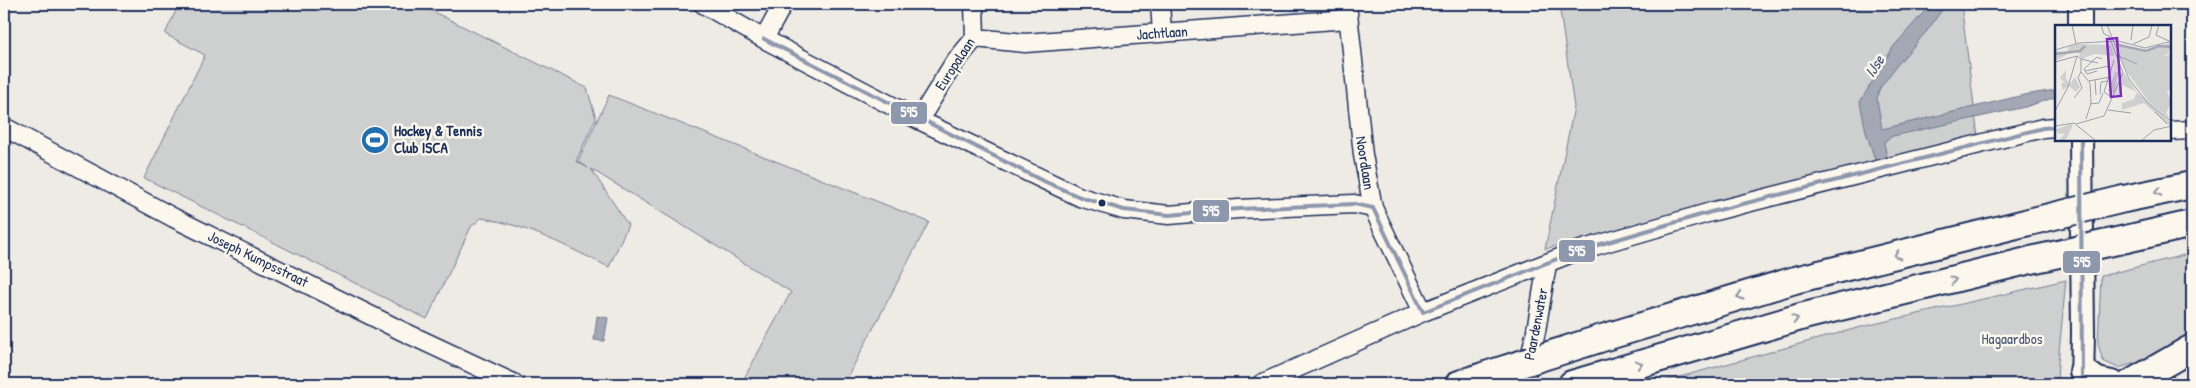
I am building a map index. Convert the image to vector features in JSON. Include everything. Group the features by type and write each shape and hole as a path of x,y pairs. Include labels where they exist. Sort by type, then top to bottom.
{"highway":[{"path":"1459,384 1599,339 1795,280 2029,222 2192,185"},
{"path":"1582,381 1804,316 2031,260 2192,224"},
{"path":"2129,384 2192,348"},
{"path":"2082,378 2111,384"}],"main road":[{"path":"2080,4 2080,25"},
{"path":"2081,141 2082,378"}],"street":[{"path":"703,4 764,39 919,120 1080,197 1124,210 1168,215 1238,209 1354,204 1372,208"},
{"path":"764,39 783,4"},
{"name":"Europalaan","path":"919,120 954,63 975,38 974,4"},
{"path":"1160,4 1162,32"},
{"name":"Jachtlaan","path":"975,38 1025,43 1162,32 1348,12"},
{"name":"Noordlaan","path":"1348,12 1363,155 1372,208 1423,312"},
{"name":"Joseph Kumpsstraat","path":"4,127 174,218 393,327 515,384"},
{"path":"1260,384 1423,312 1577,251 1711,212 2043,128 2055,127"},
{"path":"2171,130 2192,130"},
{"name":"Paardenwater","path":"1524,384 1536,331 1547,264"}],"green space":[{"name":"Hockey & Tennis Club ISCA","path":"179,4 406,4 414,8 430,10 587,88 596,118 576,161 588,168 578,161 609,95 929,222 844,384 741,384 791,292 591,169 628,225 609,267 531,231 481,218 471,227 427,319 144,178 205,55 165,34"},
{"path":"1559,4 1961,4 1978,137 1545,249 1574,107"},
{"path":"2192,253 2192,333 2143,361 2118,368 2103,361 2098,344 2101,276"},
{"name":"Hagaardbos","path":"2066,280 2057,384 1654,384 1861,327"}],"shaded area":[{"path":"1931,4 1946,4 1927,31 1897,65 1880,88 1877,99 1882,129 2024,95 2055,90 2055,97 2025,107 1893,136 1884,143 1887,157 1875,160 1866,132 1860,102 1894,46"},
{"path":"597,316 608,318 604,341 594,340"}],"transit line":[{"name":"595","path":"764,39 1039,179 1080,197 1124,210 1169,215 1238,209 1354,204 1373,208"},
{"name":"595","path":"1423,312 1577,251 1711,212 2043,128 2055,127"},
{"name":"595","path":"2081,141 2082,384"},
{"name":"595","path":"1373,208 1423,312"}],"place":[{"name":"Hockey & Tennis Club ISCA","path":"375,140"}],"water label":[{"name":"IJse","path":"1874,66"}]}
